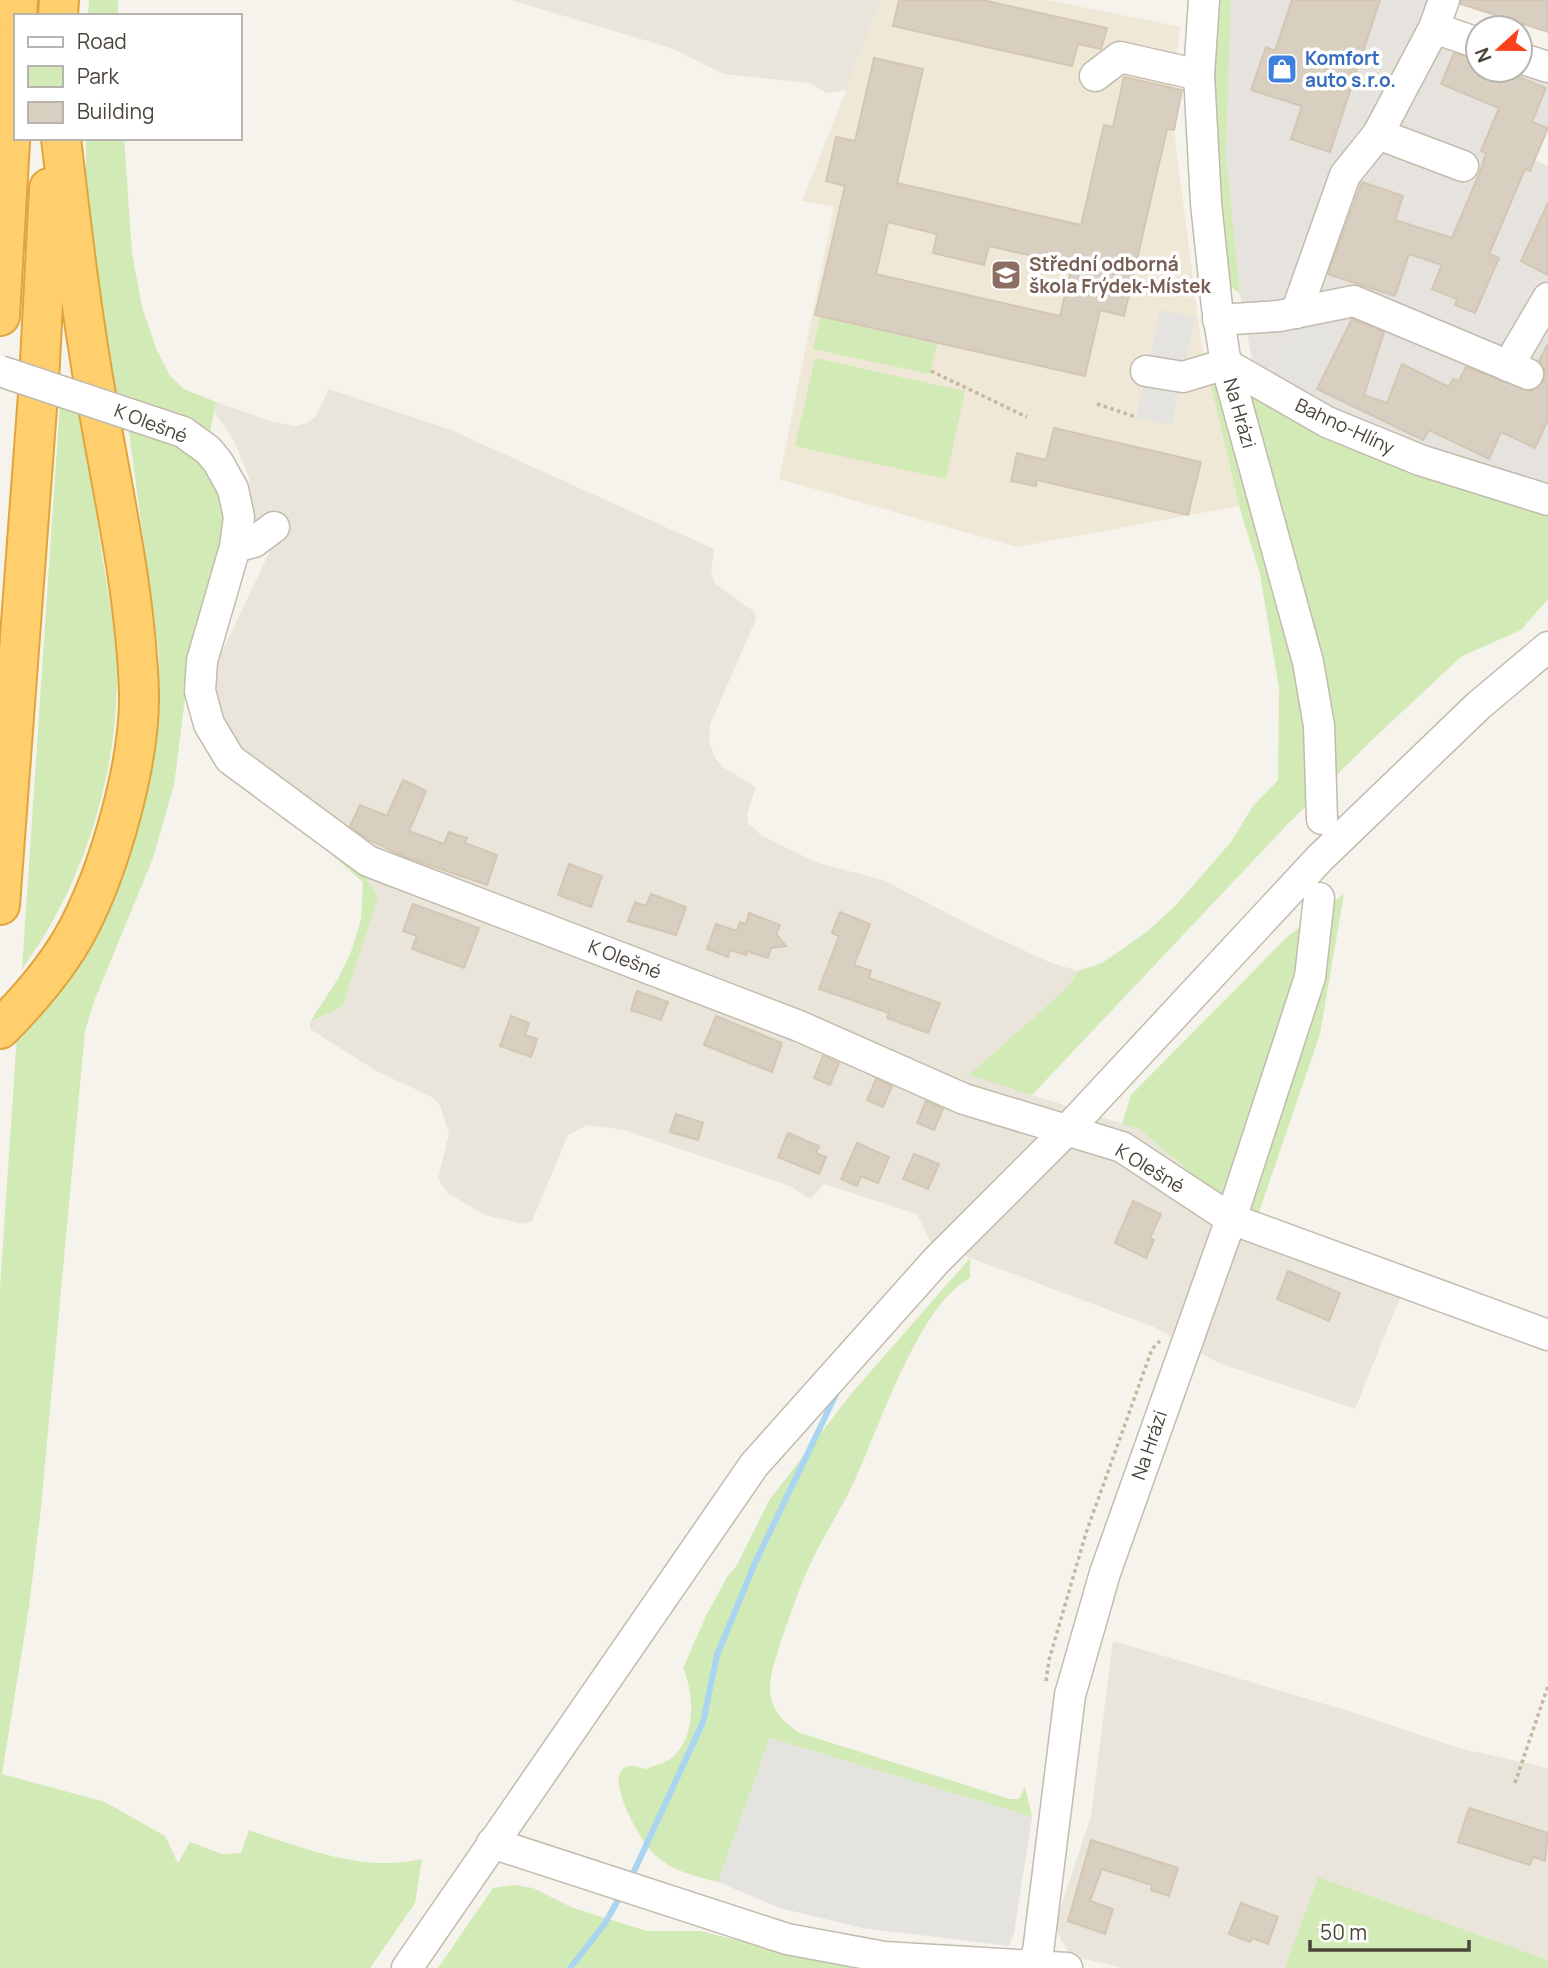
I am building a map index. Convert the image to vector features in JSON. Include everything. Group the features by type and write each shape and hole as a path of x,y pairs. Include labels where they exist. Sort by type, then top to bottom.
{"highway":[{"path":"0,316 14,72"},
{"path":"0,905 38,381 52,140"},
{"path":"0,1029 32,994 78,929 109,856 125,790 139,698 126,570 87,343 61,140"}],"street":[{"name":"Na Hrázi","path":"1204,0 1199,75 1206,203 1219,320 1226,364 1308,662 1319,726 1322,819"},
{"path":"1296,313 1345,174 1378,134 1434,29 1444,0"},
{"path":"1434,29 1464,39"},
{"path":"1095,76 1120,57 1199,75"},
{"path":"1378,134 1463,166"},
{"path":"1219,320 1296,313 1354,301 1518,370 1548,298"},
{"path":"1146,371 1183,377 1226,364"},
{"name":"Bahno-Hlíny","path":"1226,364 1327,422 1420,460 1548,500"},
{"name":"K Olešné","path":"0,370 183,432 208,450 233,489 239,517 235,547 202,660 200,691 209,724 230,759 368,861 799,1026 964,1099 1122,1147 1231,1219 1548,1335"},
{"path":"235,547 254,542 274,527"},
{"path":"407,1968 754,1465 936,1261 1067,1130 1320,858 1478,706 1548,648"},
{"name":"Na Hrázi","path":"1030,1966 1038,1952 1070,1695 1105,1573 1231,1219 1310,977 1319,898"},
{"path":"492,1843 787,1939 884,1957 1067,1968"}],"path":[{"path":"931,371 1027,417"},
{"path":"1097,404 1136,417"},
{"path":"1515,1783 1548,1686"}],"shaded area":[{"path":"511,0 882,0 846,90 827,93 809,83 723,74 671,48"},
{"name":"Střední odborná škola Frýdek-Místek","path":"882,0 1047,0 1181,27 1170,87 1183,90 1174,130 1201,342 1239,506 1017,547 779,479 834,207 802,201"},
{"path":"1231,0 1430,0 1426,15 1415,28 1464,46 1464,84 1534,84 1534,73 1548,76 1548,128 1535,160 1548,166 1548,488 1394,441 1253,366 1240,294 1226,155"},
{"path":"1160,310 1195,318 1172,425 1136,417"},
{"path":"1328,320 1341,327 1312,387 1274,369 1292,325"},
{"path":"329,389 451,430 714,549 711,572 715,584 755,612 756,619 710,725 709,742 715,758 723,767 756,787 747,814 748,823 762,836 818,863 883,880 980,930 1049,962 1078,971 1067,988 970,1075 1139,1129 1222,1199 1411,1277 1355,1409 1219,1363 1154,1327 931,1243 917,1214 824,1184 810,1199 790,1186 624,1130 588,1125 568,1135 532,1221 525,1224 485,1215 448,1193 438,1179 449,1133 440,1105 432,1097 378,1072 310,1029 310,1022 343,1006 378,897 365,876 281,818 283,789 243,757 223,728 214,697 213,671 280,530 252,517 249,477 233,439 215,413 216,402 270,421 295,426 307,423 316,416"},
{"path":"1113,1641 1352,1712 1459,1748 1548,1768 1548,1960 1318,1877 1285,1968 1125,1968 1071,1956 1054,1927 1091,1816"},
{"path":"770,1738 1032,1817 1014,1933 1009,1946 862,1928 780,1908 718,1882"}],"green space":[{"path":"89,0 118,0 118,14 88,14"},
{"path":"1216,0 1231,0 1226,155 1240,294 1226,282 1211,79"},
{"path":"86,140 124,140 132,253 142,307 156,348 170,376 184,389 216,402 210,433 186,420 115,397 86,187"},
{"path":"820,317 937,344 930,374 813,349"},
{"path":"815,358 965,391 946,479 795,446"},
{"path":"1210,381 1548,512 1548,599 1521,630 1462,656 1374,738 1284,828 1032,1095 969,1075 1067,988 1078,971 1102,963 1148,931 1177,904 1231,842 1253,806 1278,780 1279,688 1260,574 1239,506"},
{"path":"60,402 80,409 111,608 117,669 115,722 102,797 91,834 61,904 22,969"},
{"path":"128,425 180,446 216,477 229,509 186,691 174,785 153,858 95,999 85,1031 41,1507 29,1607 2,1774 105,1802 165,1836 178,1863 190,1842 222,1854 241,1853 249,1830 312,1851 356,1861 400,1863 422,1859 415,1903 370,1968 0,1968 0,1288 17,1035 153,741 159,655"},
{"path":"324,848 365,876 378,897 343,1006 310,1022 339,977 351,952 361,919 363,882"},
{"path":"1344,894 1320,1034 1258,1215 1222,1199 1139,1129 1122,1124 1131,1095 1288,936"},
{"path":"970,1258 970,1278 951,1292 917,1340 854,1482 809,1567 774,1664 770,1681 771,1695 779,1714 800,1733 1010,1799 1019,1799 1025,1787 1032,1817 770,1738 718,1882 676,1869 654,1854 638,1832 622,1798 619,1783 621,1771 629,1766 646,1769 676,1754 687,1735 691,1712 687,1678 683,1668 706,1616 727,1577 736,1567 770,1499 851,1394"},
{"path":"1318,1877 1548,1960 1548,1968 1285,1968"},
{"path":"514,1885 533,1888 573,1908 647,1931 700,1931 853,1968 438,1968 493,1888"}],"building":[{"path":"899,0 983,0 1107,28 1101,49 1078,44 1072,66 893,26"},
{"path":"1292,0 1380,0 1330,152 1291,139 1302,106 1251,90 1266,47 1275,51"},
{"path":"1461,0 1548,0 1548,32 1534,27 1534,14 1492,14 1461,4"},
{"path":"1454,53 1464,56 1464,84 1534,83 1546,88 1532,122 1548,128 1530,171 1525,169 1489,254 1499,258 1475,313 1455,305 1457,299 1432,289 1442,265 1409,254 1395,296 1328,274 1362,182 1403,196 1395,220 1452,238 1480,172 1486,153 1481,151 1499,108 1441,84"},
{"path":"874,58 923,69 897,183 1081,225 1104,125 1113,127 1124,77 1182,90 1174,130 1167,129 1124,316 1100,310 1085,376 815,315 845,186 826,181 836,137 855,141","holes":["888,222 937,234 933,253 984,265 989,246 1072,265 1060,316 876,274"]},
{"path":"1548,203 1548,275 1521,261"},
{"path":"1352,319 1384,332 1364,395 1387,403 1402,364 1449,387 1453,379 1459,381 1466,367 1531,391 1544,380 1545,371 1539,361 1548,344 1548,420 1535,448 1501,432 1489,459 1429,430 1423,440 1317,389"},
{"path":"1054,428 1201,462 1188,515 1037,480 1036,486 1011,481 1017,453 1046,460"},
{"path":"403,780 426,791 409,831 444,844 449,832 467,838 465,843 497,855 487,885 403,856 369,840 350,826 360,805 387,816"},
{"path":"569,864 602,876 591,907 558,895"},
{"path":"651,894 686,907 676,935 628,921 635,902 646,906"},
{"path":"413,904 479,928 464,968 412,949 417,936 403,931"},
{"path":"840,912 870,924 854,965 871,971 869,978 940,1003 928,1033 887,1018 889,1013 819,989 839,936 832,933"},
{"path":"749,913 780,925 776,934 786,946 771,948 768,958 747,951 746,955 730,950 728,957 707,949 716,924 737,931 740,922 746,924"},
{"path":"637,991 668,1002 661,1020 631,1010"},
{"path":"511,1016 529,1023 525,1035 537,1039 531,1057 500,1046"},
{"path":"716,1016 782,1043 772,1072 704,1045"},
{"path":"823,1056 839,1063 830,1085 814,1078"},
{"path":"876,1079 892,1086 883,1107 867,1100"},
{"path":"926,1101 943,1109 934,1130 917,1123"},
{"path":"676,1114 703,1123 698,1140 670,1132"},
{"path":"788,1133 819,1146 816,1153 826,1157 819,1174 778,1157"},
{"path":"857,1143 889,1157 878,1183 861,1176 857,1186 841,1179"},
{"path":"914,1154 939,1164 928,1189 903,1179"},
{"path":"1133,1201 1161,1214 1150,1238 1154,1240 1146,1258 1115,1243"},
{"path":"1288,1271 1340,1293 1329,1321 1277,1299"},
{"path":"1469,1808 1548,1833 1545,1861 1533,1857 1530,1865 1458,1842"},
{"path":"1091,1840 1178,1868 1169,1896 1151,1890 1152,1885 1102,1869 1090,1901 1113,1909 1105,1934 1068,1921"},
{"path":"1241,1903 1278,1917 1268,1944 1252,1938 1250,1942 1229,1934"}],"waterway":[{"path":"631,1878 703,1722 717,1655 755,1563 841,1384"},
{"path":"570,1968 604,1925 622,1893"}],"place":[{"name":"Komfort auto s.r.o.","path":"1282,69"},
{"name":"Střední odborná škola Frýdek-Místek","path":"1006,275"}]}
